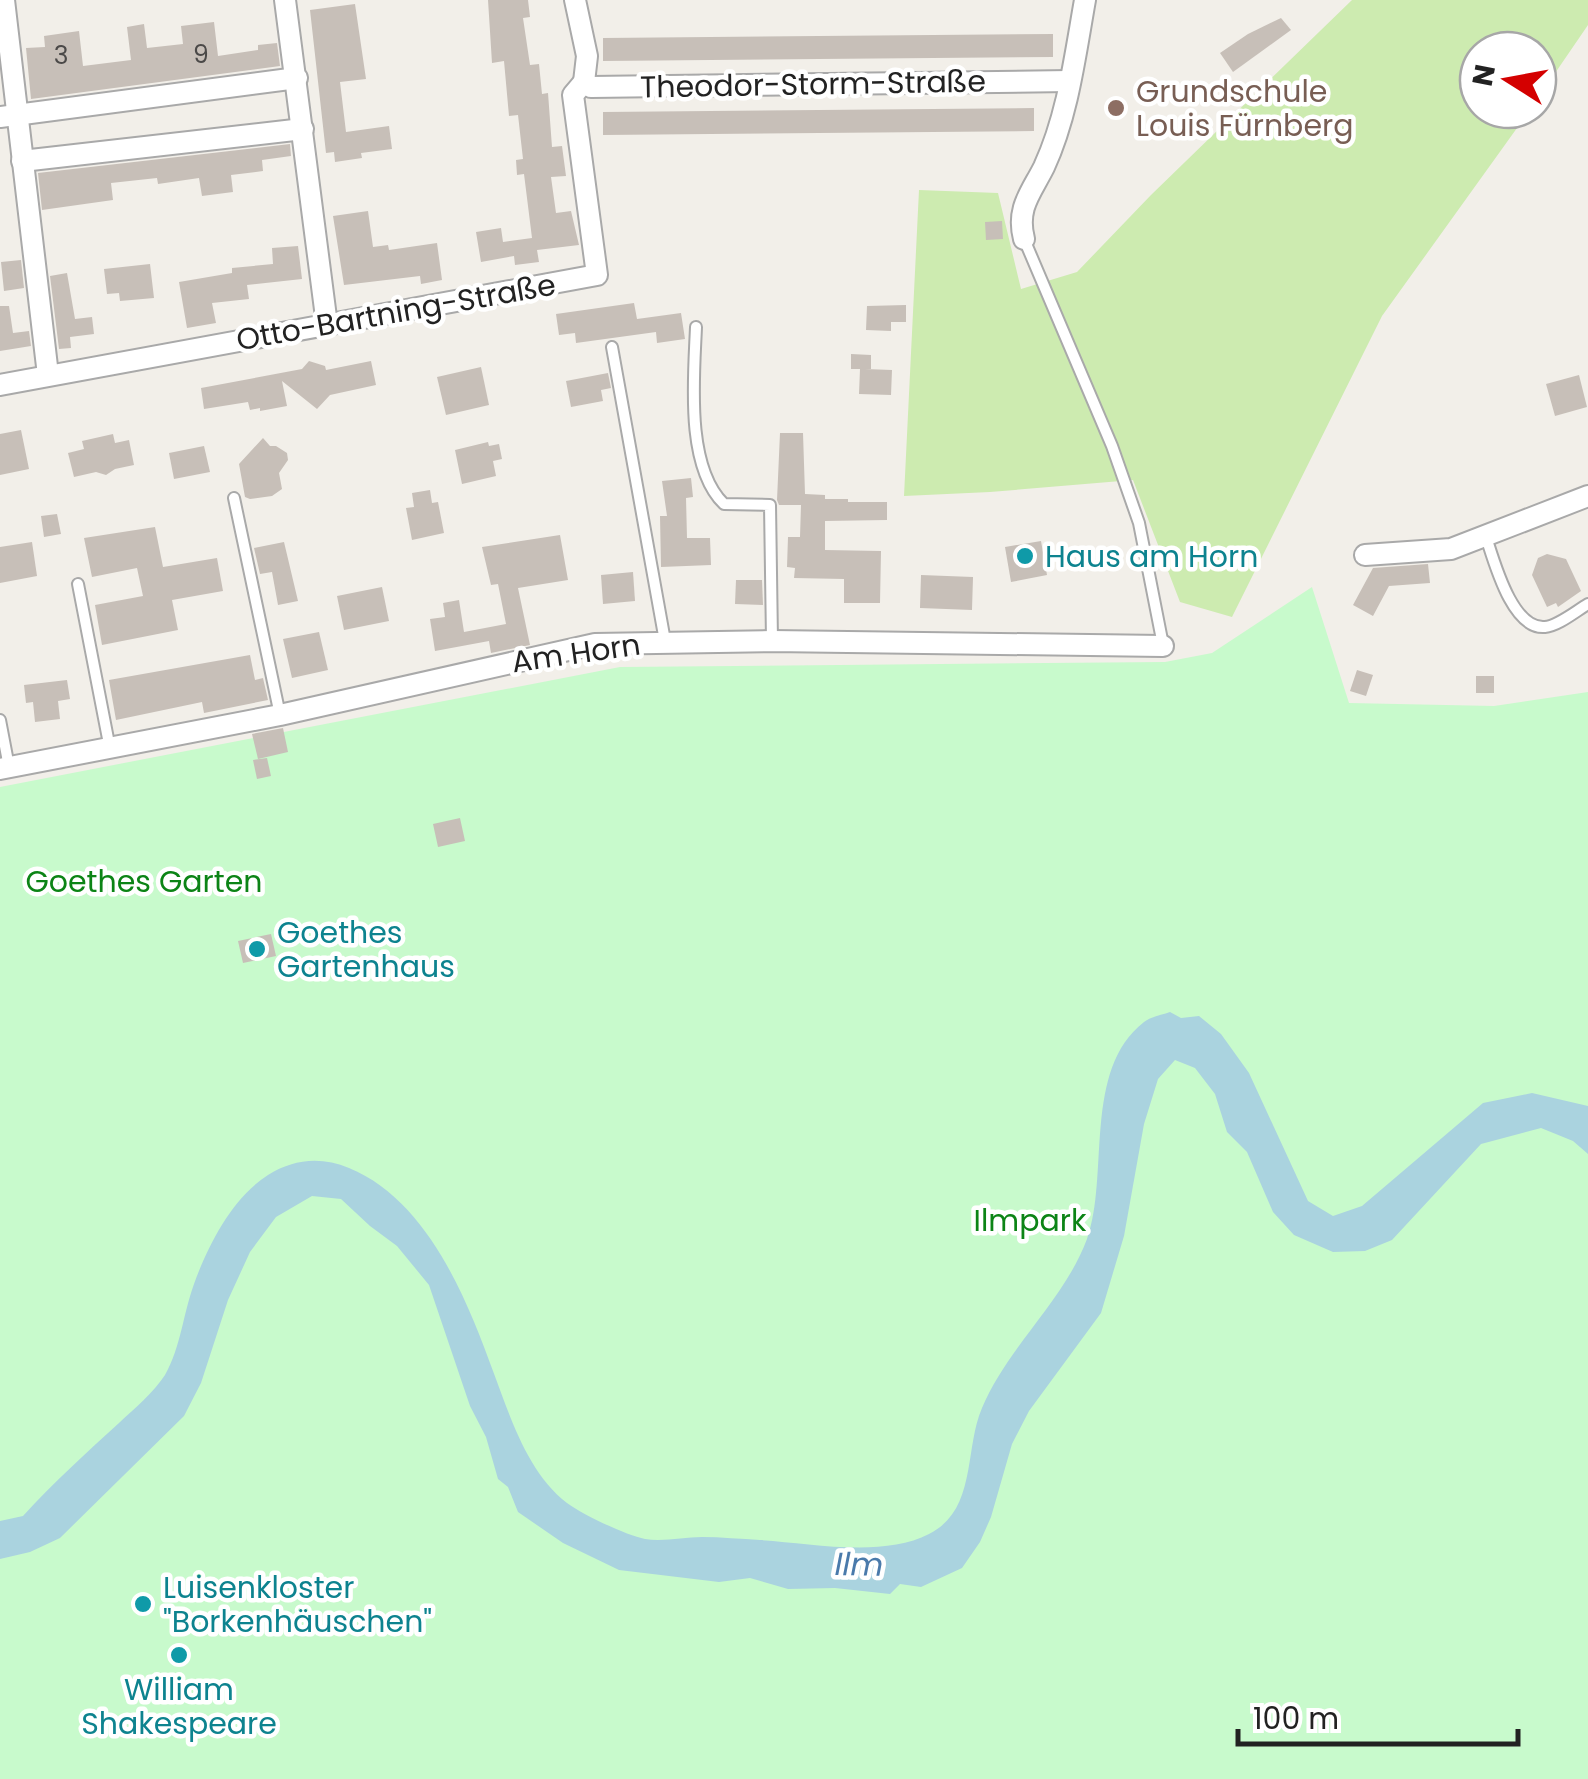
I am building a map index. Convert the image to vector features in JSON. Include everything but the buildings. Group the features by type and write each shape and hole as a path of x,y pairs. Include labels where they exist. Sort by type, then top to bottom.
{"street":[{"path":"4,0 9,116 22,161 48,374"},
{"path":"285,0 327,325"},
{"path":"575,0 588,56 584,82"},
{"path":"1024,239 1021,212 1048,157 1070,81 1085,0"},
{"path":"9,116 296,78"},
{"name":"Theodor-Storm-Straße","path":"584,82 591,87 1070,81"},
{"name":"Otto-Bartning-Straße","path":"0,385 597,276 572,95 584,82"},
{"path":"22,161 302,129"},
{"path":"1365,555 1452,548 1586,500"},
{"name":"Am Horn","path":"5,768 280,715 596,644 772,641 1163,646"}],"lane":[{"path":"1024,239 1112,446 1138,523 1163,646"},
{"path":"696,327 692,408 712,492 724,504 770,505 772,641"},
{"path":"612,347 665,641"},
{"path":"234,498 280,715"},
{"path":"1486,537 1500,578 1522,619 1548,628 1588,604"},
{"path":"78,584 110,749"},
{"path":"0,720 5,768"}],"green space":[{"path":"1352,0 1588,0 1588,25 1558,69 1558,30 1458,30 1458,130 1516,130 1382,316 1232,617 1180,602 1133,480 904,496 919,190 998,193 1021,289 1077,272"},
{"name":"Ilmpark","path":"1312,587 1349,703 1494,706 1588,692 1588,1779 0,1779 0,787 620,667 1165,662 1212,653"}],"water":[{"name":"Ilm","path":"1170,1012 1181,1018 1199,1016 1221,1034 1249,1073 1308,1201 1333,1216 1362,1206 1483,1103 1532,1093 1588,1106 1588,1154 1573,1141 1541,1128 1481,1144 1392,1240 1365,1251 1333,1252 1294,1235 1273,1212 1247,1152 1227,1132 1215,1094 1195,1068 1175,1060 1158,1079 1144,1124 1124,1236 1101,1313 1029,1411 1012,1444 980,1542 962,1568 921,1587 900,1584 890,1594 835,1588 788,1589 750,1578 719,1582 619,1570 563,1543 518,1512 508,1487 498,1479 429,1285 397,1246 341,1199 312,1196 276,1217 250,1252 228,1300 201,1383 184,1416 60,1538 30,1552 0,1559 0,1521 23,1516 165,1375 200,1269 232,1209 268,1175 287,1165 318,1161 339,1164 376,1183 422,1227 470,1313 530,1459 553,1490 574,1508 616,1529 652,1540 716,1537 868,1547 911,1541 929,1534 955,1510 962,1495 977,1424 993,1385 1065,1283 1087,1239 1094,1214 1101,1125 1112,1067 1125,1043 1144,1022"}],"place":[{"name":"Grundschule Louis Fürnberg","path":"1116,108"},
{"name":"Haus am Horn","path":"1025,556"},
{"name":"Goethes Gartenhaus","path":"257,949"},
{"name":"Luisenkloster \"Borkenhäuschen\"","path":"143,1604"},
{"name":"William Shakespeare","path":"179,1655"}],"park label":[{"name":"Goethes Garten","path":"144,881"}]}
